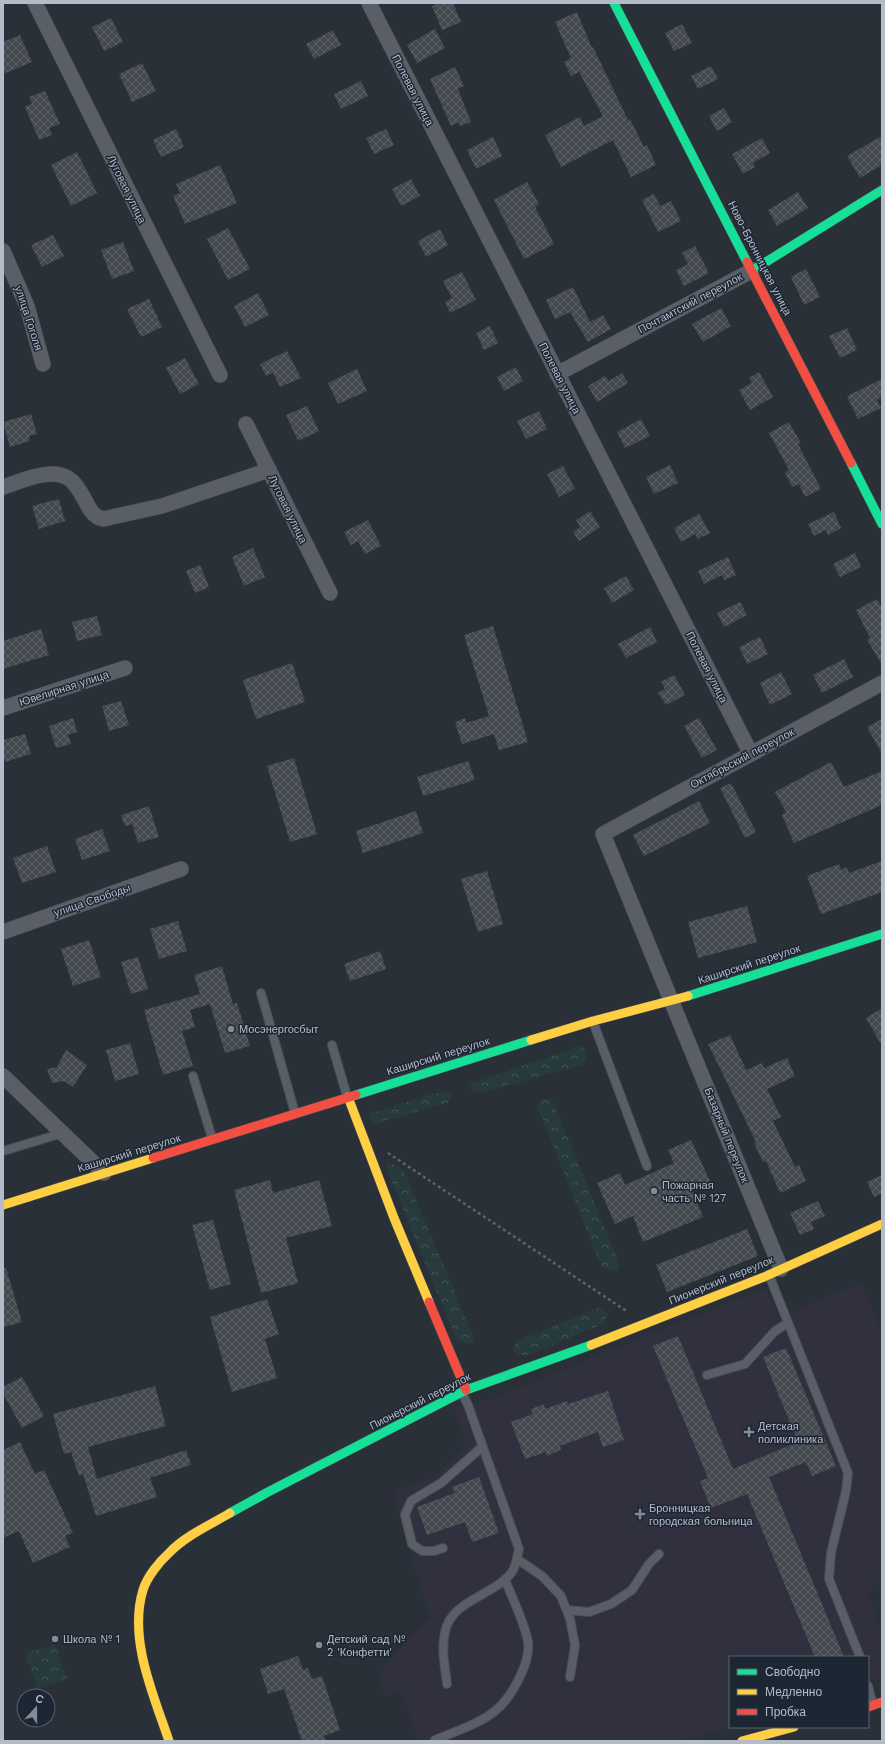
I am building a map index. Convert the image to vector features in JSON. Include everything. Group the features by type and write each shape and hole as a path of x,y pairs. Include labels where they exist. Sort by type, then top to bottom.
{"street":[{"name":"Луговая улица","path":"35,3 220,375"},
{"name":"Полевая улица","path":"368,3 751,754"},
{"name":"Ново-Бронницкая улица","path":"614,3 753,270 882,524"},
{"name":"Почтамтский переулок","path":"558,374 753,270 882,190"},
{"name":"улица Гоголя","path":"3,251 27,306 43,364"},
{"name":"Луговая улица","path":"246,424 330,594"},
{"path":"3,487 42,475 61,475 71,481 88,508 97,518 103,519 162,506 269,470"},
{"name":"Ювелирная улица","path":"3,708 125,668"},
{"name":"Октябрьский переулок","path":"603,834 882,683"},
{"name":"Базарный переулок","path":"603,834 672,1001 775,1272"},
{"name":"улица Свободы","path":"3,932 181,869"},
{"name":"Каширский переулок","path":"3,1205 593,1021 672,1001 882,934"},
{"path":"3,1076 104,1173"},
{"path":"348,1097 394,1218 464,1391"},
{"name":"Пионерский переулок","path":"169,1741 144,1668 138,1620 143,1590 159,1562 169,1552 194,1534 268,1492 464,1391 646,1323 775,1272 882,1224"},
{"path":"742,1741 790,1728"}],"lane":[{"path":"261,993 295,1114"},
{"path":"593,1021 647,1166"},
{"path":"332,1045 348,1097"},
{"path":"193,1076 212,1140"},
{"path":"3,1151 63,1133"},
{"path":"775,1272 788,1323 848,1473 846,1491 831,1553 829,1579 860,1656"},
{"path":"707,1374 745,1364 775,1331 788,1323"},
{"path":"448,1684 443,1654 445,1632 450,1619 460,1609 498,1586 512,1573 520,1549 482,1447 464,1391"},
{"path":"443,1548 434,1551 422,1551 412,1544 405,1515 411,1501 441,1483 482,1447"},
{"path":"567,1610 589,1612 610,1604 632,1590 649,1564 659,1554"},
{"path":"517,1559 542,1576 561,1596 570,1619 575,1645 570,1677"},
{"path":"436,1740 484,1720 503,1705 518,1682 527,1658 528,1638 505,1579"},
{"path":"869,1689 875,1705"}],"path":[{"path":"383,1150 646,1323"}],"shaded area":[{"name":"Бронницкая городская больница","path":"861,1283 882,1334 882,1576 868,1595 882,1635 882,1677 869,1682 869,1656 729,1656 729,1726 682,1741 418,1741 400,1690 384,1697 378,1673 430,1616 396,1507 394,1489 409,1487 435,1476 466,1444 454,1409 491,1399 765,1288 778,1318"}],"green space":[{"path":"580,1046 586,1050 586,1058 582,1065 480,1093 472,1090 470,1084"},
{"path":"449,1092 452,1095 450,1102 374,1124 369,1119 371,1113 436,1093"},
{"path":"544,1098 552,1100 620,1265 618,1271 602,1268 537,1106"},
{"path":"388,1162 403,1169 474,1337 472,1342 467,1344 457,1341 386,1168"},
{"path":"600,1307 608,1314 605,1323 526,1356 517,1354 513,1349 516,1342"},
{"path":"55,1644 67,1679 38,1688 25,1654"}],"building":[{"path":"440,3 453,3 461,22 442,30 432,6"},
{"path":"577,12 592,48 593,47 628,120 630,119 644,147 647,145 656,165 631,177 613,140 561,167 545,135 580,117 584,126 603,116 579,72 571,76 564,62 571,58 555,22"},
{"path":"111,18 123,42 104,51 92,27"},
{"path":"682,24 692,43 674,51 665,33"},
{"path":"435,29 445,48 417,63 407,45"},
{"path":"333,30 341,45 314,59 306,44"},
{"path":"20,35 32,62 3,74 3,42"},
{"path":"142,63 156,91 132,102 119,74"},
{"path":"711,66 718,79 698,89 691,76"},
{"path":"455,67 464,86 458,89 471,122 460,126 459,122 451,126 430,79"},
{"path":"361,81 368,96 341,109 334,94"},
{"path":"45,91 60,124 49,128 52,135 39,140 25,107 32,104 29,97"},
{"path":"724,108 732,122 717,131 709,116"},
{"path":"176,129 184,147 161,157 153,140"},
{"path":"386,129 394,145 374,154 366,138"},
{"path":"882,136 882,165 860,178 847,156"},
{"path":"493,137 502,156 476,169 467,150"},
{"path":"762,138 770,153 753,163 755,167 743,174 732,154"},
{"path":"77,152 97,193 71,206 51,165"},
{"path":"220,165 237,203 185,224 173,196 180,193 176,184"},
{"path":"411,179 420,196 401,206 392,189"},
{"path":"527,182 539,204 535,207 554,244 524,259 494,200"},
{"path":"798,192 808,208 777,226 768,210"},
{"path":"654,194 660,206 671,201 681,221 658,232 642,200"},
{"path":"228,228 250,269 228,280 207,239"},
{"path":"440,229 448,245 426,257 418,241"},
{"path":"53,235 64,256 42,267 31,245"},
{"path":"123,242 134,271 112,279 101,250"},
{"path":"695,246 709,273 684,286 676,270 688,264 682,253"},
{"path":"806,269 820,297 804,305 791,277"},
{"path":"462,272 476,300 450,313 445,302 452,298 443,281"},
{"path":"573,287 590,322 603,315 611,329 588,342 570,312 555,319 546,300"},
{"path":"258,293 269,315 245,327 234,306"},
{"path":"149,299 162,327 141,337 127,309"},
{"path":"721,308 731,326 703,342 692,324"},
{"path":"490,326 498,343 484,350 476,333"},
{"path":"847,328 857,350 840,358 829,336"},
{"path":"287,351 301,378 280,387 273,373 266,376 260,364"},
{"path":"185,358 199,384 180,394 166,368"},
{"path":"516,367 523,381 504,391 497,377"},
{"path":"357,369 367,391 338,404 328,383"},
{"path":"759,372 773,397 750,410 739,390 752,383 749,378"},
{"path":"622,373 628,383 597,402 588,386 605,376 609,381"},
{"path":"882,379 882,397 877,400 881,408 858,419 847,396"},
{"path":"307,406 319,431 298,441 286,415"},
{"path":"539,411 547,429 526,439 517,421"},
{"path":"31,414 37,434 29,436 30,441 10,447 3,422"},
{"path":"641,419 650,436 625,448 617,432"},
{"path":"789,422 801,443 798,444 821,489 805,497 799,484 792,487 785,472 789,470 769,433"},
{"path":"670,465 678,483 654,494 646,477"},
{"path":"563,466 575,489 559,497 547,474"},
{"path":"59,499 65,521 39,529 32,506"},
{"path":"590,511 600,527 579,541 573,532 580,527 576,520"},
{"path":"834,512 841,528 828,535 826,530 814,536 808,524"},
{"path":"699,514 710,533 698,539 695,534 681,542 674,528"},
{"path":"368,520 381,546 365,554 358,541 351,545 344,532"},
{"path":"253,548 265,577 244,586 232,557"},
{"path":"855,553 861,567 840,577 833,564"},
{"path":"728,557 736,575 724,580 722,575 704,584 698,571"},
{"path":"200,565 209,587 195,593 186,571"},
{"path":"626,576 634,590 612,603 604,588"},
{"path":"877,599 882,608 882,665 867,640 870,638 856,610"},
{"path":"740,602 747,615 724,627 717,613"},
{"path":"97,616 102,635 77,641 72,622"},
{"path":"493,626 528,742 499,750 494,734 462,744 455,722 465,718 466,723 489,716 464,635"},
{"path":"650,627 657,642 626,658 618,644"},
{"path":"41,629 49,655 3,669 3,641"},
{"path":"760,637 768,654 747,664 739,647"},
{"path":"844,659 853,677 822,693 813,675"},
{"path":"292,663 305,702 256,719 243,680"},
{"path":"781,672 792,694 770,705 760,683"},
{"path":"674,675 685,695 666,705 658,693 665,689 661,682"},
{"path":"121,701 129,725 109,731 102,706"},
{"path":"73,718 77,732 68,735 71,744 56,748 49,726"},
{"path":"699,718 717,750 702,758 684,726"},
{"path":"882,719 882,754 867,727"},
{"path":"25,734 31,754 5,762 3,755 3,740"},
{"path":"294,758 317,834 290,842 267,766"},
{"path":"468,761 475,780 423,796 417,777"},
{"path":"831,762 844,787 882,771 882,805 794,843 782,815 786,812 775,792"},
{"path":"731,783 756,832 745,838 720,788"},
{"path":"699,801 710,823 644,856 633,835"},
{"path":"149,806 159,837 138,843 132,824 125,826 121,815"},
{"path":"416,811 423,833 363,853 356,831"},
{"path":"102,829 110,851 82,860 75,839"},
{"path":"47,846 56,872 22,883 13,858"},
{"path":"882,861 882,892 821,914 807,876 839,864 841,870 847,867 849,873"},
{"path":"487,871 503,924 478,932 461,879"},
{"path":"747,906 757,942 698,958 688,922"},
{"path":"178,921 187,951 159,959 150,929"},
{"path":"89,940 101,977 73,986 61,949"},
{"path":"380,951 386,969 350,981 344,964"},
{"path":"138,957 148,989 131,994 121,962"},
{"path":"222,966 233,1004 237,1003 250,1046 225,1053 210,1004 190,1010 195,1027 182,1031 193,1066 163,1075 144,1010 200,994 194,975"},
{"path":"882,1008 882,1046 866,1018"},
{"path":"730,1035 746,1070 762,1063 764,1068 787,1058 795,1076 767,1089 781,1117 773,1121 795,1167 799,1165 806,1181 780,1193 766,1161 763,1162 754,1143 756,1142 708,1044"},
{"path":"130,1043 139,1074 115,1081 106,1050"},
{"path":"66,1050 87,1065 73,1087 64,1081 52,1083 47,1069 57,1067"},
{"path":"691,1140 710,1181 692,1190 703,1217 643,1242 633,1216 615,1224 597,1183 620,1173 625,1185 674,1163 668,1150"},
{"path":"882,1175 882,1193 874,1197 867,1182"},
{"path":"270,1180 273,1193 319,1180 332,1226 286,1238 298,1283 261,1293 234,1190"},
{"path":"818,1201 825,1216 811,1222 814,1229 800,1235 790,1213"},
{"path":"213,1220 231,1284 210,1290 192,1225"},
{"path":"747,1229 758,1256 667,1292 656,1265"},
{"path":"3,1268 6,1268 22,1322 3,1327"},
{"path":"267,1299 279,1334 265,1339 277,1378 232,1392 210,1317"},
{"path":"678,1336 733,1469 798,1442 763,1357 786,1348 836,1466 812,1476 806,1462 769,1477 844,1656 815,1656 747,1494 711,1508 700,1481 708,1478 653,1346"},
{"path":"22,1377 44,1416 22,1428 3,1393 3,1387"},
{"path":"155,1386 166,1426 88,1447 97,1479 186,1450 191,1465 150,1478 157,1497 96,1516 83,1474 79,1476 71,1452 64,1454 53,1414"},
{"path":"608,1391 624,1440 603,1447 598,1432 560,1446 561,1450 547,1456 546,1452 525,1459 511,1422 533,1414 531,1409 544,1404 545,1409 567,1401 568,1404"},
{"path":"20,1442 35,1474 44,1470 73,1533 65,1536 70,1547 33,1563 19,1531 3,1538 3,1450"},
{"path":"479,1477 499,1533 472,1542 465,1522 427,1535 417,1507 455,1493 452,1487"},
{"path":"298,1656 303,1670 308,1668 312,1679 322,1676 340,1730 324,1736 326,1741 302,1741 284,1689 268,1694 260,1669"}],"traffic: fast":[{"path":"614,3 747,262"},
{"path":"753,270 882,190"},
{"path":"851,463 882,524"},
{"path":"688,996 882,934"},
{"path":"356,1095 531,1040"},
{"path":"230,1513 466,1390 591,1345"}],"traffic: slow":[{"path":"531,1040 593,1021 688,996"},
{"path":"348,1097 394,1218 429,1302"},
{"path":"3,1205 153,1158"},
{"path":"591,1345 764,1277 882,1224"},
{"path":"169,1741 150,1686 141,1647 139,1609 143,1590 147,1580 154,1570 175,1547 190,1536 230,1513"},
{"path":"742,1741 790,1728"}],"traffic: jam":[{"path":"747,262 851,463"},
{"path":"153,1158 356,1095"},
{"path":"429,1302 466,1390"},
{"path":"869,1707 882,1702"}],"place":[{"name":"Мосэнергосбыт","path":"231,1029"},
{"name":"Пожарная часть № 127","path":"654,1191"},
{"name":"Детская поликлиника","path":"749,1432"},
{"name":"Бронницкая городская больница","path":"640,1514"},
{"name":"Школа № 1","path":"55,1639"},
{"name":"Детский сад № 2 'Конфетти'","path":"319,1645"}]}
